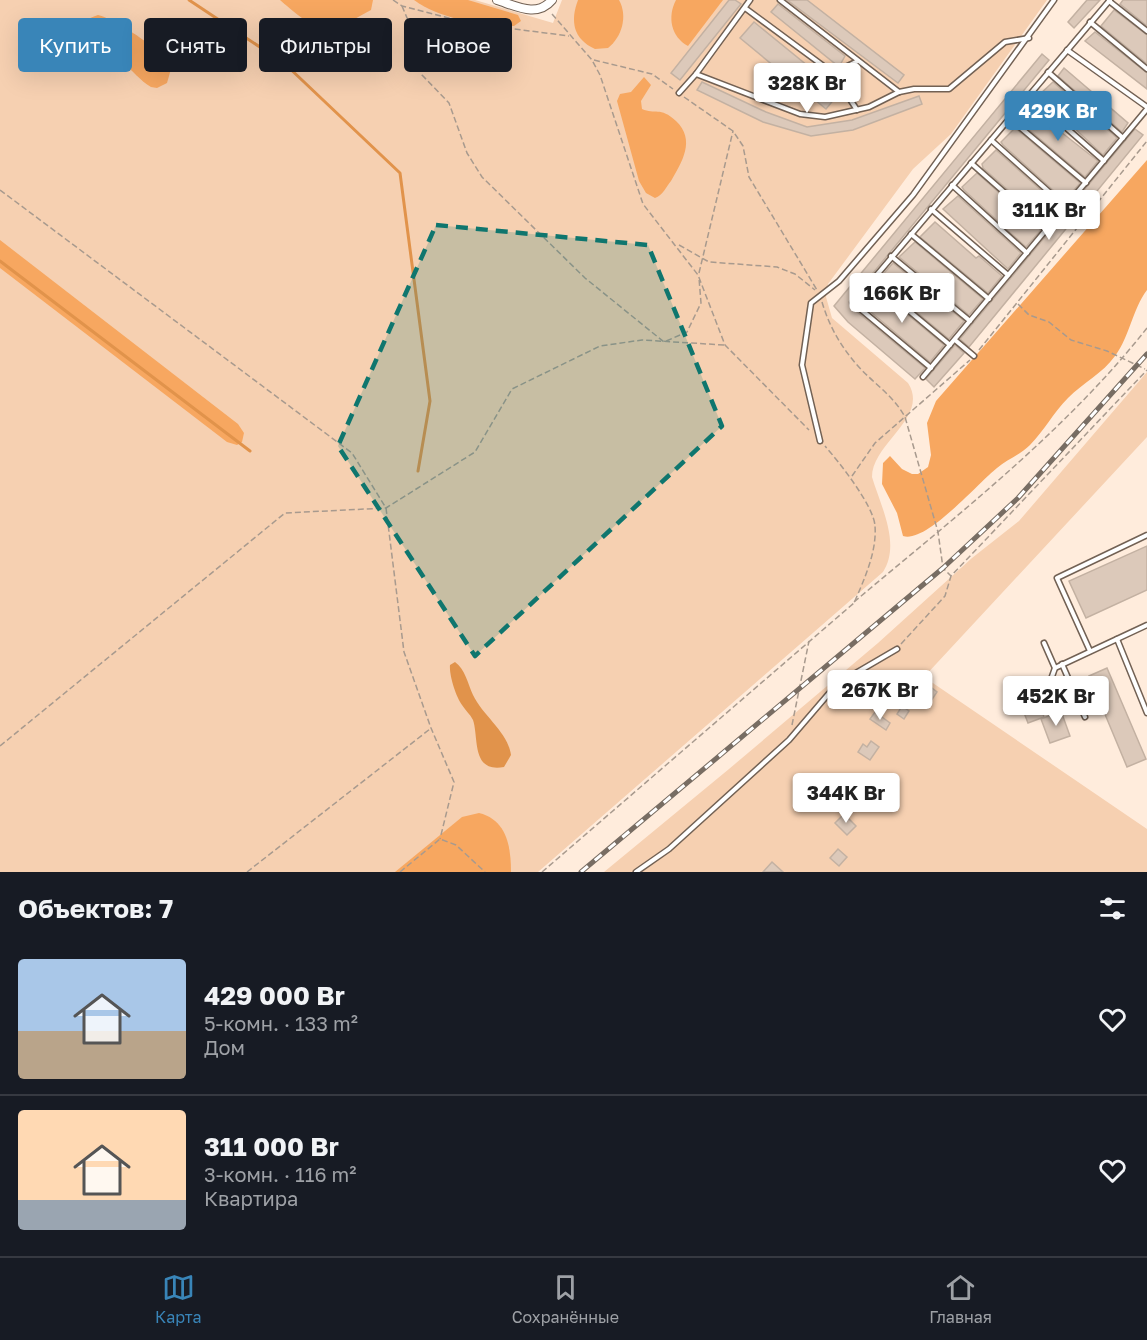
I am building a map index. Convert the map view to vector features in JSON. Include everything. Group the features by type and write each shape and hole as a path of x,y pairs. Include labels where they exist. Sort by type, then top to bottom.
{"street":[{"path":"497,0 535,10 549,3"}],"lane":[{"path":"679,93 696,74 750,0"},
{"path":"780,0 899,92"},
{"path":"820,441 802,365 810,303 839,281 913,195 1029,38 1054,0"},
{"path":"931,368 853,303 1110,0 1147,31"},
{"path":"745,8 833,73 857,110"},
{"path":"1090,22 1147,69"},
{"path":"696,74 800,114 825,117 869,107 899,92 914,89 949,89 1005,42 1029,38"},
{"path":"923,377 1147,108 1066,50"},
{"path":"833,73 859,61"},
{"path":"1048,72 1123,138"},
{"path":"1029,94 1104,161"},
{"path":"1009,118 1086,183"},
{"path":"991,140 1066,207"},
{"path":"971,163 1047,230"},
{"path":"952,185 1027,253"},
{"path":"931,209 1008,275"},
{"path":"911,234 989,299"},
{"path":"891,256 970,321"},
{"path":"872,280 950,345"},
{"path":"955,340 974,356"},
{"path":"1090,651 1057,578 1147,535"},
{"path":"1019,698 1049,685 1055,668 1062,664 1147,625"},
{"path":"1117,639 1147,714"},
{"path":"1044,644 1055,668"},
{"path":"636,872 669,849 789,740 837,684 897,649"},
{"path":"1062,664 1085,717"},
{"path":"1044,687 1051,710"}],"path":[{"path":"393,0 402,6 468,23 570,37"},
{"path":"549,3 570,37 592,60 606,91 644,204 698,275 725,345 820,441 851,477 876,525 868,573 854,603"},
{"path":"402,6 415,37 422,75 449,103 467,153 482,177 585,278 664,342"},
{"path":"592,60 652,74 733,131 743,146 749,177 820,295 830,327 858,366 897,402 904,417 938,532 943,568 951,576"},
{"path":"664,342 687,332 701,303 698,275 733,131"},
{"path":"851,477 875,443 974,356 1147,141"},
{"path":"0,190 352,453 386,508 404,652 431,728 454,782 440,839 400,872"},
{"path":"676,244 709,262 777,267 795,274 820,295"},
{"path":"897,649 945,596 951,576 1147,369 1071,340 1049,322 1029,315 1017,304"},
{"path":"542,872 810,640 1010,472 1123,359 1147,328"},
{"path":"0,746 285,513 386,508 476,452 512,389 600,346 642,340 725,345"},
{"path":"789,740 810,640"},
{"path":"247,872 431,728"},
{"path":"440,839 456,845 485,872"}],"highlighted area":[{"path":"436,225 648,245 722,426 475,656 338,446"}],"shaded area":[{"path":"0,0 475,0 553,23 562,0 1047,0 951,134 913,169 828,284 826,297 832,318 908,383 913,395 912,407 906,419 874,465 872,477 890,538 888,561 883,572 538,872 0,872"},
{"path":"280,0 373,0 371,10 355,18 302,18"},
{"path":"414,0 468,0 518,15 521,21 514,26 512,26 512,18 454,18 424,7"},
{"path":"578,0 619,0 623,13 622,26 617,38 608,48 595,49 578,35 574,15"},
{"path":"676,0 723,0 688,46 674,32 672,26 673,6"},
{"path":"132,32 144,40 144,72 170,72 167,83 157,88 143,82 132,72"},
{"path":"644,77 651,85 641,101 642,109 662,112 670,116 682,128 686,143 683,159 675,174 662,193 655,198 646,193 639,181 617,101 620,94 631,92"},
{"path":"1147,160 1147,290 1115,356 1105,368 1068,398 1026,448 997,468 938,522 913,536 903,536 897,513 882,484 883,463 890,456 902,469 912,474 918,474 928,467 931,455 927,423 936,401"},
{"path":"0,240 238,424 244,433 242,442 237,445 227,442 0,268"},
{"path":"1147,372 1147,437 924,677 1147,829 1147,872 604,872 878,643 972,558 1019,521"},
{"path":"455,662 464,673 477,703 500,731 509,747 511,755 504,767 486,765 481,760 473,720 460,701 452,680 450,665"},
{"path":"479,813 496,822 501,828 508,844 511,872 395,872 462,817"}],"building":[{"path":"729,0 735,0 741,4 680,80 671,73"},
{"path":"787,0 807,0 904,75 898,83"},
{"path":"1087,0 1100,0 1074,28 1068,22"},
{"path":"1123,0 1147,0 1147,26 1120,4"},
{"path":"778,4 845,56 840,65 838,66 771,12"},
{"path":"1114,10 1147,35 1147,64 1101,26"},
{"path":"754,22 840,92 826,109 740,38"},
{"path":"1095,32 1147,73 1147,89 1085,41"},
{"path":"1042,54 1049,60 849,302 850,306 925,368 915,379 848,322 834,306"},
{"path":"1064,68 1128,123 1122,132 1058,76"},
{"path":"702,82 766,112 807,127 852,120 919,96 922,104 853,130 811,136 763,122 697,90"},
{"path":"1053,82 1117,138 1103,155 1039,95"},
{"path":"1029,107 1098,161 1085,177 1020,122 1018,118"},
{"path":"1015,128 1080,183 1065,201 1003,145 1001,142"},
{"path":"1135,129 1143,135 969,347 960,339"},
{"path":"996,150 1060,207 1046,224 983,168 982,164"},
{"path":"977,173 1041,230 1026,247 962,187"},
{"path":"958,196 1021,253 1008,269 943,209"},
{"path":"935,222 976,258 979,256 1002,276 988,293 920,237"},
{"path":"915,242 983,299 969,315 899,257"},
{"path":"893,263 964,321 949,339 878,280"},
{"path":"873,286 944,345 930,362 859,302"},
{"path":"955,345 964,353 934,387 926,379"},
{"path":"1147,546 1147,590 1086,618 1069,581"},
{"path":"1107,668 1146,759 1127,767 1089,676"},
{"path":"928,685 937,692 929,704 919,697"},
{"path":"1037,698 1044,717 1028,723 1021,705"},
{"path":"902,706 909,711 904,719 897,714"},
{"path":"1061,711 1070,736 1050,743 1041,719"},
{"path":"875,712 890,723 886,730 870,719"},
{"path":"871,741 879,747 870,760 858,752 863,744 867,747"},
{"path":"838,775 859,790 849,804 828,790"},
{"path":"844,814 856,826 847,835 835,823"},
{"path":"838,849 847,857 839,866 830,858"},
{"path":"772,862 783,872 763,872"}],"waterway":[{"path":"189,0 284,63 400,173 430,401 418,471"},
{"path":"0,261 250,451"}],"railway":[{"path":"581,872 943,568 1018,498 1147,354"}]}
